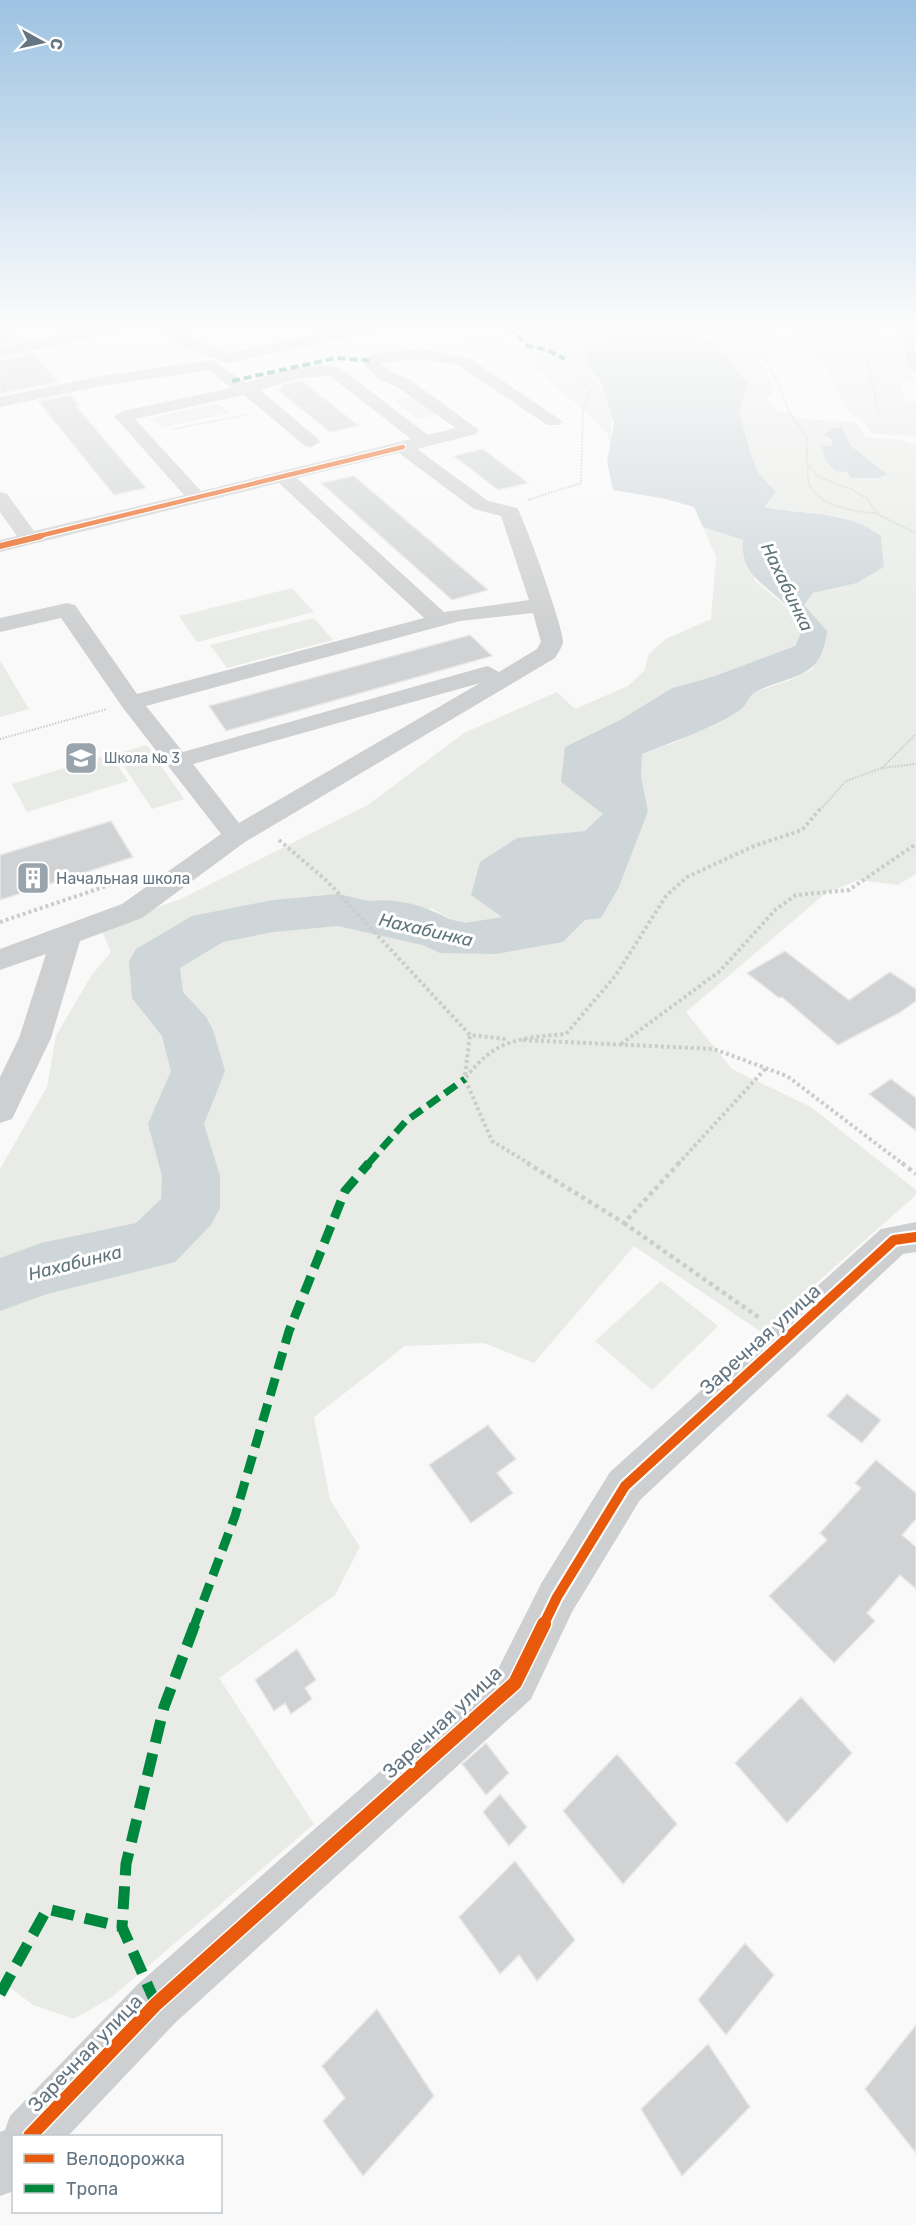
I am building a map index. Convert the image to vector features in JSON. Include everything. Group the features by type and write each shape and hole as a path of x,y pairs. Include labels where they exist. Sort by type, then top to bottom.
{"street":[{"path":"136,431 197,498"},
{"path":"298,431 311,442"},
{"path":"412,431 425,441"},
{"path":"0,546 28,537 284,477 467,431"},
{"path":"0,960 132,911 236,836 547,654 552,642 542,605 510,512 481,505 403,447"},
{"path":"284,477 440,621"},
{"path":"0,498 6,517 28,537"},
{"path":"131,703 440,621 504,608 542,605"},
{"path":"0,625 68,609 131,703 236,836"},
{"path":"177,761 488,673"},
{"path":"0,1110 34,1038 67,935"},
{"name":"Заречная улица","path":"31,2135 156,2004 515,1683 557,1597 625,1486 894,1240 916,1237"},
{"path":"0,2168 12,2156"}],"path":[{"path":"141,436 166,431"},
{"path":"802,431 807,438 810,486 817,496 859,512 879,514 916,533"},
{"path":"807,463 819,477 866,498 879,514"},
{"path":"0,739 131,703"},
{"path":"882,768 916,735"},
{"path":"465,1078 475,1062 508,1039 566,1034 616,975 666,896 687,877 754,846 802,830 846,781 882,768 916,764"},
{"path":"273,836 298,854 327,881 470,1035 508,1039 714,1048 786,1076 916,1174"},
{"path":"621,1044 720,971 776,909 796,895 849,890 916,844"},
{"path":"0,921 132,877"},
{"path":"470,1035 465,1078 492,1141 624,1223 788,1338"},
{"path":"624,1223 766,1068"}],"shaded area":[{"path":"605,431 611,431 610,444"},
{"path":"744,431 839,431 832,439 832,446 822,446 851,478 878,478 887,474 851,446 844,431 861,431 866,437 901,440 916,445 916,874 898,885 858,880 826,893 686,1012 732,1069 811,1107 916,1190 916,1195 761,1332 634,1246 534,1363 484,1343 405,1346 314,1417 330,1500 360,1547 335,1595 219,1678 314,1824 112,1997 74,2019 33,2005 0,1980 0,1169 47,1087 56,1036 91,976 111,952 102,931 181,899 368,805 464,733 557,692 575,709 628,686 644,671 649,654 666,639 711,619 716,557 703,527 743,540 755,581 789,609 800,635 795,646 712,677 672,688 620,720 561,782 604,814 585,831 565,835 503,917 458,924 431,908 385,927 563,942 585,920 648,812 641,776 642,754 678,741 741,710 754,692 791,680 813,669 804,605 813,593 857,583 884,567 881,536 854,521 825,514 763,507 776,492 759,474"},
{"path":"871,431 916,431 916,436 873,434"},
{"path":"292,588 314,612 197,642 179,616"},
{"path":"314,618 333,640 227,668 210,645"},
{"path":"0,663 29,709 0,717"},
{"path":"147,745 184,799 152,809 116,754"},
{"path":"111,754 128,781 27,812 12,784"},
{"path":"661,1281 718,1326 652,1390 595,1341"}],"water":[{"path":"613,431 744,431 759,474 776,492 764,507 840,518 868,528 881,536 884,567 857,583 813,593 804,605 827,631 819,659 812,667 804,673 754,693 742,709 728,717 642,754 641,776 648,811 619,887 601,918 585,920 563,942 496,954 440,953 385,927 359,903 398,901 423,907 458,924 502,917 471,895 480,862 517,838 585,831 603,814 561,782 565,747 620,720 672,688 712,677 795,646 800,635 788,608 751,572 743,553 743,540 703,527 694,507 666,499 613,490 607,461"},
{"path":"828,431 844,431 851,446 887,474 878,478 851,478 847,472 835,471 826,461 822,446 832,446 832,439 824,435"}],"building":[{"path":"62,431 97,431 146,488 114,495"},
{"path":"483,449 528,483 498,490 454,456"},
{"path":"354,476 488,590 452,600 321,483"},
{"path":"470,635 492,656 226,731 209,706"},
{"name":"Начальная школа","path":"111,821 133,857 0,900 0,855"},
{"path":"785,951 849,1000 890,972 916,989 916,1001 899,1013 838,1045 782,997 779,998 747,973"},
{"path":"891,1079 916,1098 916,1131 869,1094"},
{"path":"847,1394 881,1420 862,1443 827,1416"},
{"path":"488,1425 516,1459 497,1473 513,1493 471,1523 429,1465"},
{"path":"876,1460 916,1493 916,1519 902,1535 916,1547 916,1589 900,1575 867,1613 875,1621 834,1663 769,1596 827,1540 820,1533 861,1488 855,1483"},
{"path":"297,1649 316,1680 305,1688 312,1699 291,1714 285,1703 274,1711 255,1680"},
{"path":"801,1697 852,1753 787,1823 735,1763"},
{"path":"486,1743 509,1773 486,1795 462,1764"},
{"path":"617,1754 677,1824 623,1884 563,1811"},
{"path":"500,1794 527,1827 509,1846 483,1812"},
{"path":"515,1861 575,1940 537,1981 519,1955 500,1974 459,1917"},
{"path":"745,1943 774,1975 726,2035 698,2000"},
{"path":"377,2009 434,2096 363,2176 323,2121 345,2098 322,2066"},
{"path":"916,2025 916,2153 865,2089"},
{"path":"708,2044 750,2107 682,2176 641,2109"}],"waterway":[{"name":"Нахабинка","path":"0,1285 41,1269 154,1244 190,1208 191,1176 176,1124 198,1071 187,1030 158,998 154,961 209,928 273,916 338,910 449,935"}],"marked path":[{"path":"156,2004 122,1927 126,1864 164,1707 235,1516 289,1331 345,1191 406,1121 465,1079"},
{"path":"0,1994 47,1909 122,1927"}],"cycle path":[{"path":"0,546 403,447"},
{"path":"31,2135 156,2004 515,1683 557,1597 625,1486 894,1240 916,1237"}],"place":[{"name":"Школа № 3","path":"81,758"},
{"name":"Начальная школа","path":"33,878"}]}
